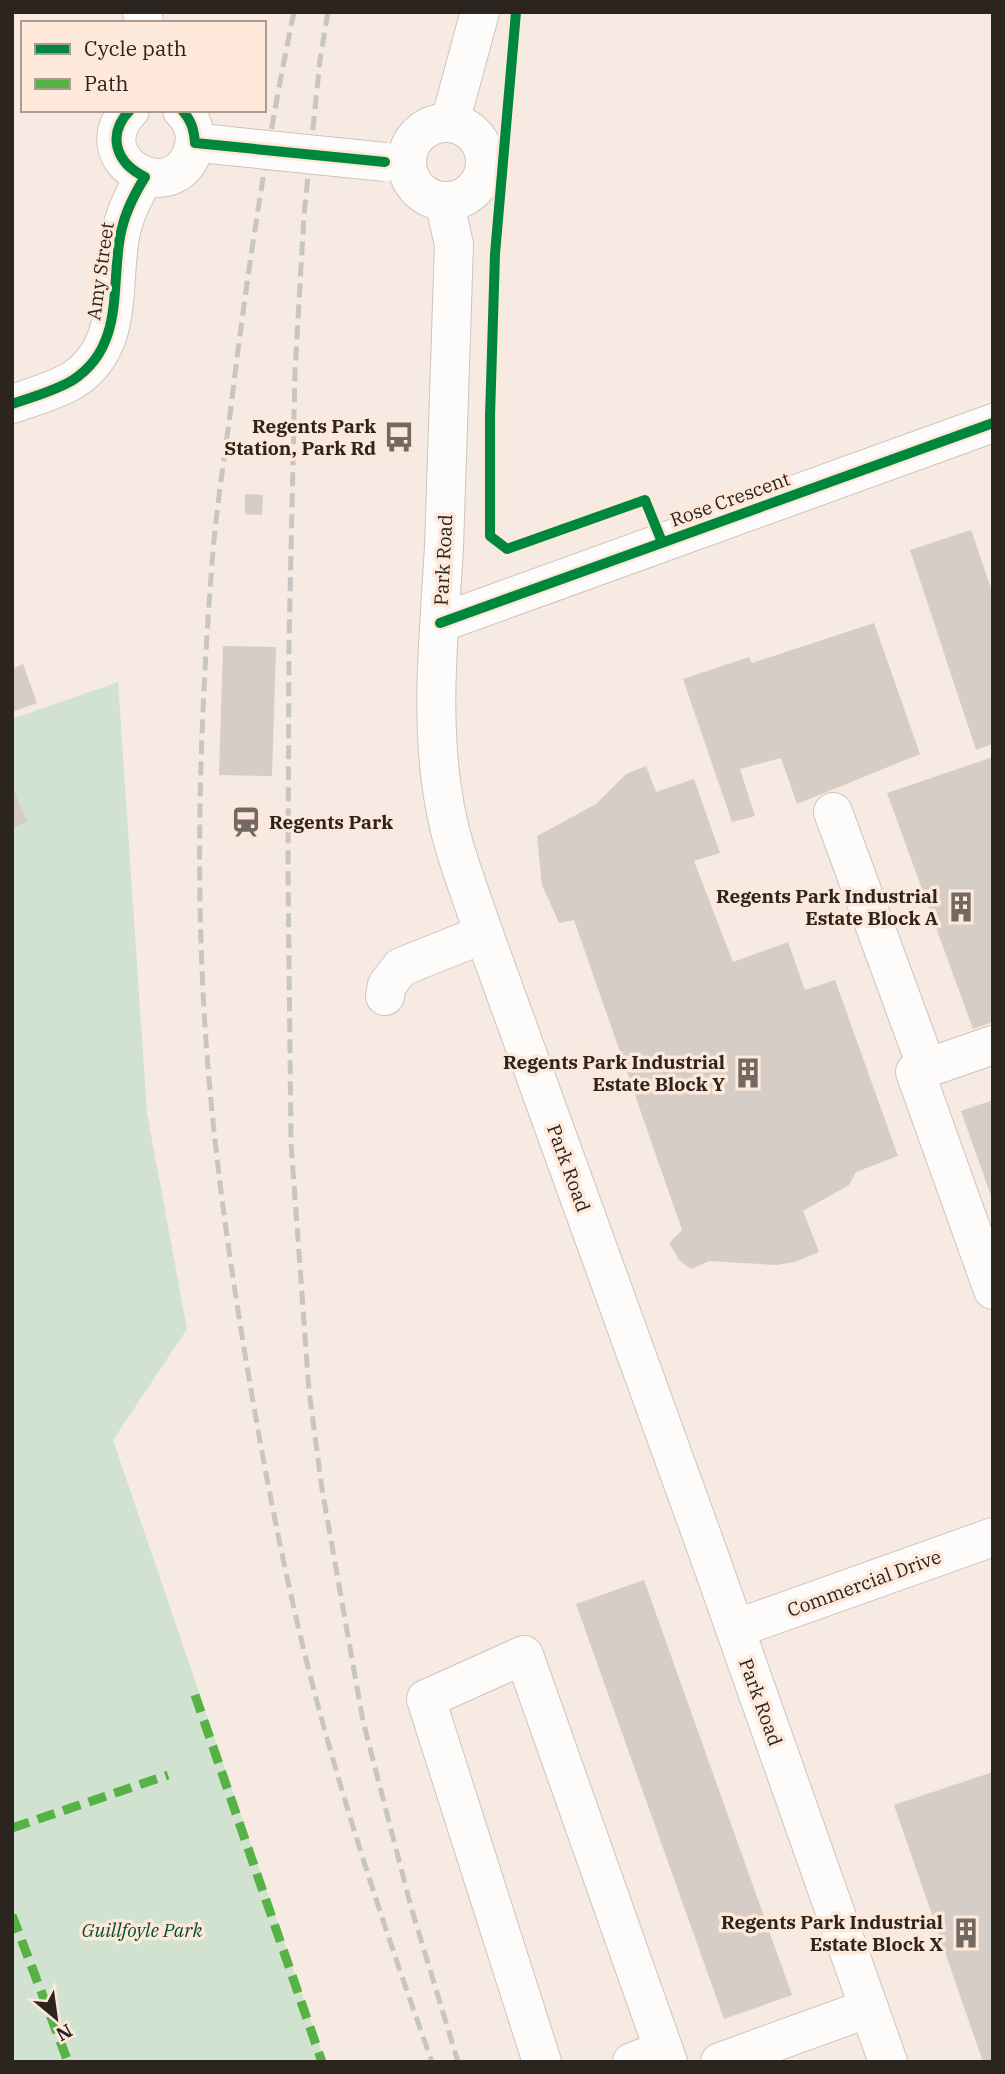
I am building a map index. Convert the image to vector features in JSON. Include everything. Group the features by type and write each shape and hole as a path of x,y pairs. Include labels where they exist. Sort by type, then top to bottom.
{"main road":[{"path":"450,122 480,12"},
{"path":"128,112 122,118 118,129 116,141 119,153 125,164 145,177 168,177 186,164 195,133 396,162 408,172 417,189 425,195 444,201 456,200 477,187 486,164 485,152 472,131 450,122 425,128 396,162"},
{"name":"Amy Street","path":"12,404 71,381 84,372 102,351 113,317 117,257 123,222 132,198 145,177"},
{"name":"Park Road","path":"444,201 454,244 436,709 445,808 458,858 484,934 888,2062"},
{"name":"Rose Crescent","path":"440,623 993,423"},
{"path":"834,812 927,1068"},
{"path":"385,996 387,985 401,967 484,934"},
{"path":"993,1045 915,1072 993,1290"},
{"name":"Commercial Drive","path":"735,1629 993,1537"},
{"path":"542,2062 426,1699 524,1655 655,2058"},
{"path":"720,2062 869,2008"}],"green space":[{"name":"Guillfoyle Park","path":"118,682 147,1113 187,1329 113,1440 325,2062 12,2062 12,719"}],"building":[{"path":"245,494 263,495 262,515 245,514"},
{"path":"971,530 993,594 993,744 976,750 910,550"},
{"path":"874,623 920,754 797,804 781,758 740,769 755,816 732,822 683,679 749,657 752,663"},
{"path":"223,646 276,647 272,776 219,775"},
{"path":"23,664 37,703 12,712 12,669"},
{"name":"Regents Park Industrial Estate Block A","path":"993,757 993,1022 973,1029 887,793"},
{"name":"Regents Park Industrial Estate Block Y","path":"646,766 656,792 694,779 720,853 694,861 733,962 788,942 805,990 835,980 898,1156 856,1172 849,1185 803,1211 819,1252 795,1262 776,1265 709,1261 691,1269 679,1260 669,1243 682,1230 574,920 559,923 542,885 537,836 596,804 626,774"},
{"path":"12,786 27,822 12,828"},
{"path":"993,1100 993,1199 992,1199 961,1111"},
{"path":"644,1580 792,1995 724,2019 576,1604"},
{"name":"Regents Park Industrial Estate Block X","path":"993,1772 993,2062 983,2062 894,1805"}],"railway":[{"path":"294,12 274,113 250,263 213,551 203,708 200,812 204,1018 212,1114 230,1258 261,1445 287,1579 308,1669 345,1801 432,2062"},
{"path":"328,12 320,60 304,215 295,372 289,642 291,1143 309,1391 322,1489 363,1721 411,1907 458,2062"}],"marked path":[{"path":"195,1695 322,2062"},
{"path":"12,1828 168,1775"},
{"path":"12,1915 68,2062"}],"cycle path":[{"path":"516,12 495,254 490,416 490,536 507,549 645,500 662,542"},
{"path":"12,404 51,391 73,380 101,351 108,334 122,229 145,177 127,164 118,148 118,129 128,112"},
{"path":"184,112 192,125 195,143 385,162"},
{"path":"440,623 993,423"}],"place":[{"name":"Regents Park Station, Park Rd","path":"399,437"},
{"name":"Regents Park","path":"246,822"},
{"name":"Regents Park Industrial Estate Block A","path":"961,907"},
{"name":"Regents Park Industrial Estate Block Y","path":"748,1073"},
{"name":"Regents Park Industrial Estate Block X","path":"966,1933"}]}
